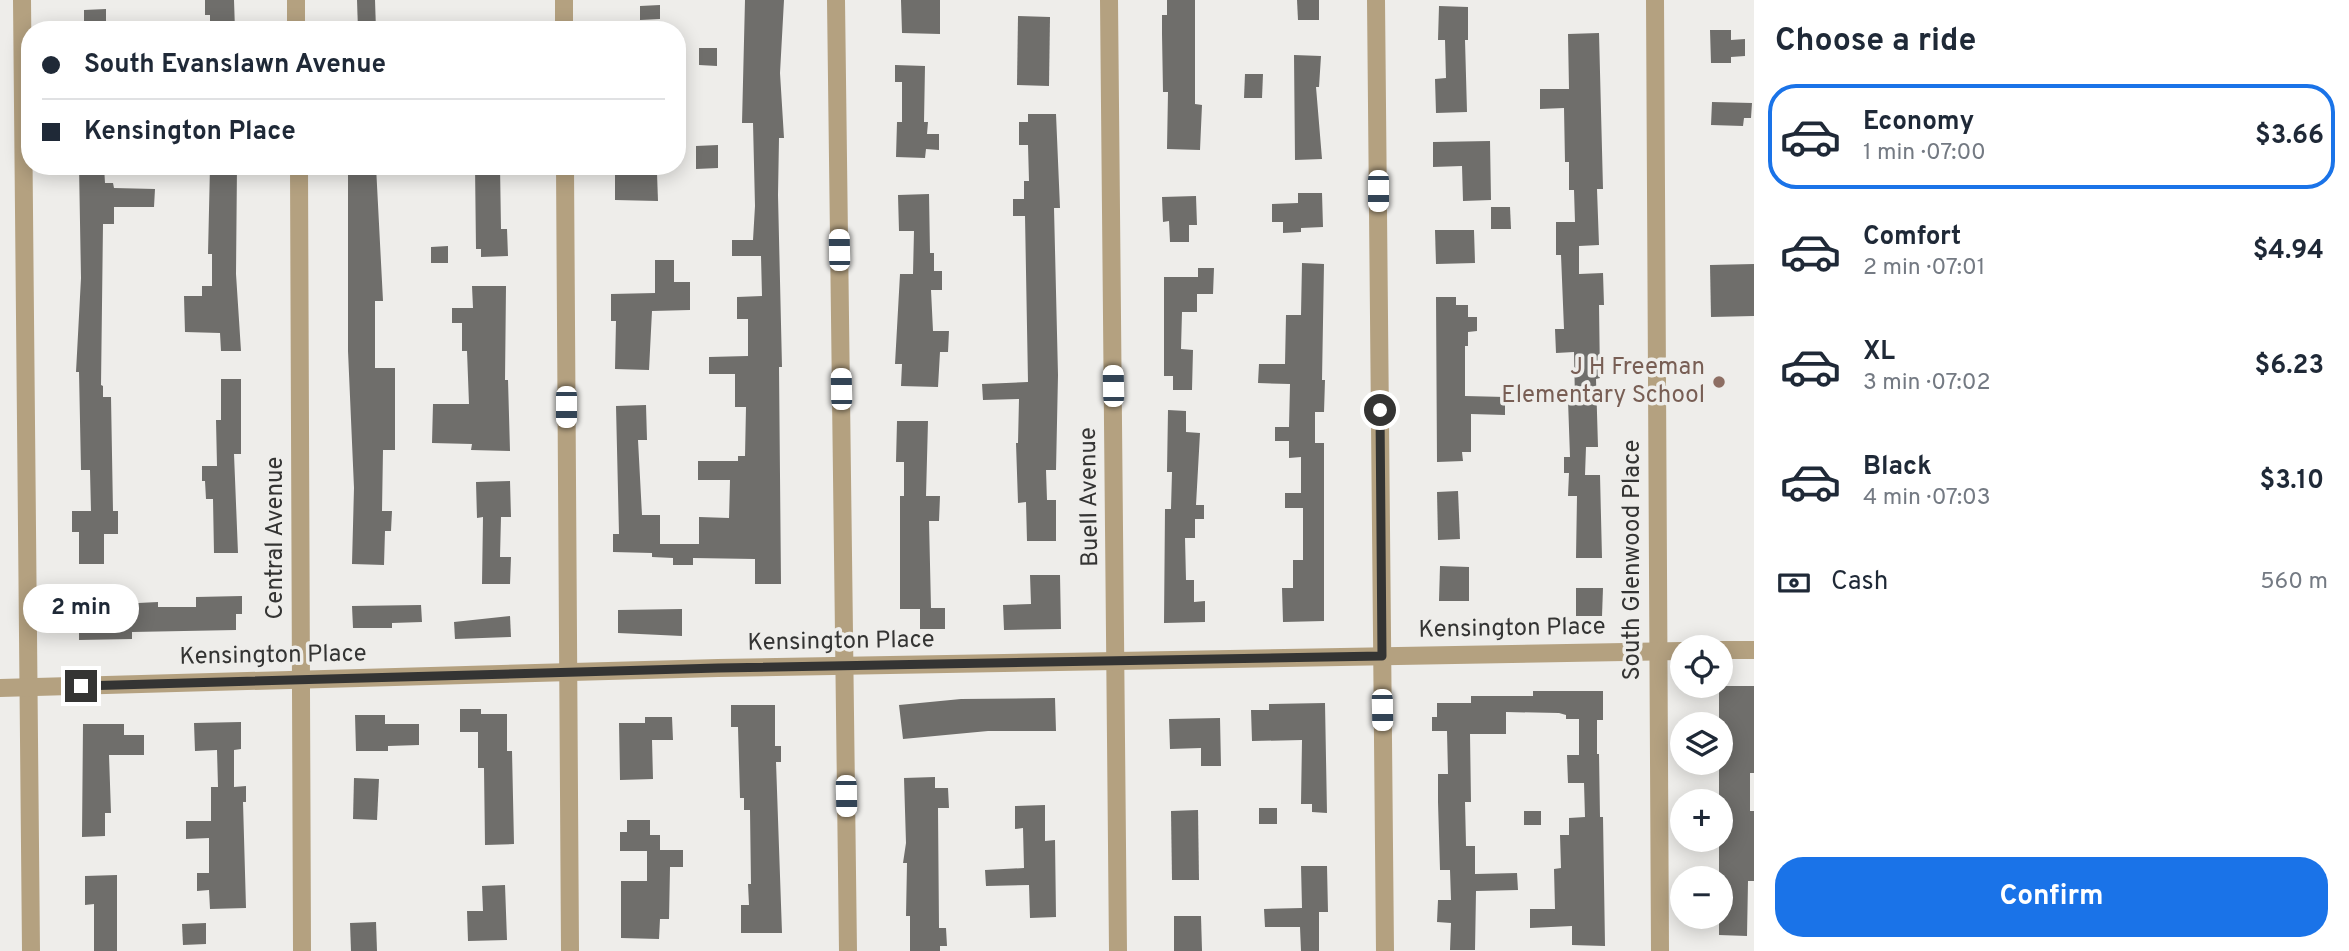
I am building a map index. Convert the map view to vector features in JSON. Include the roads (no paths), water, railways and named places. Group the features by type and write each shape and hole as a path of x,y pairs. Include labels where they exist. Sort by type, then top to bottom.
{"street":[{"path":"22,0 22,21"},
{"path":"296,0 296,21"},
{"path":"564,0 564,21"},
{"path":"836,0 848,951"},
{"name":"Buell Avenue","path":"1109,0 1118,951"},
{"path":"1376,0 1385,951"},
{"name":"South Glenwood Place","path":"1655,0 1660,951"},
{"path":"23,175 31,951"},
{"name":"Central Avenue","path":"299,175 302,951"},
{"path":"565,175 570,951"},
{"path":"1733,650 1754,650"},
{"name":"Kensington Place","path":"0,688 718,668 1670,651"}],"place":[{"name":"J H Freeman Elementary School","path":"1719,382"}]}
